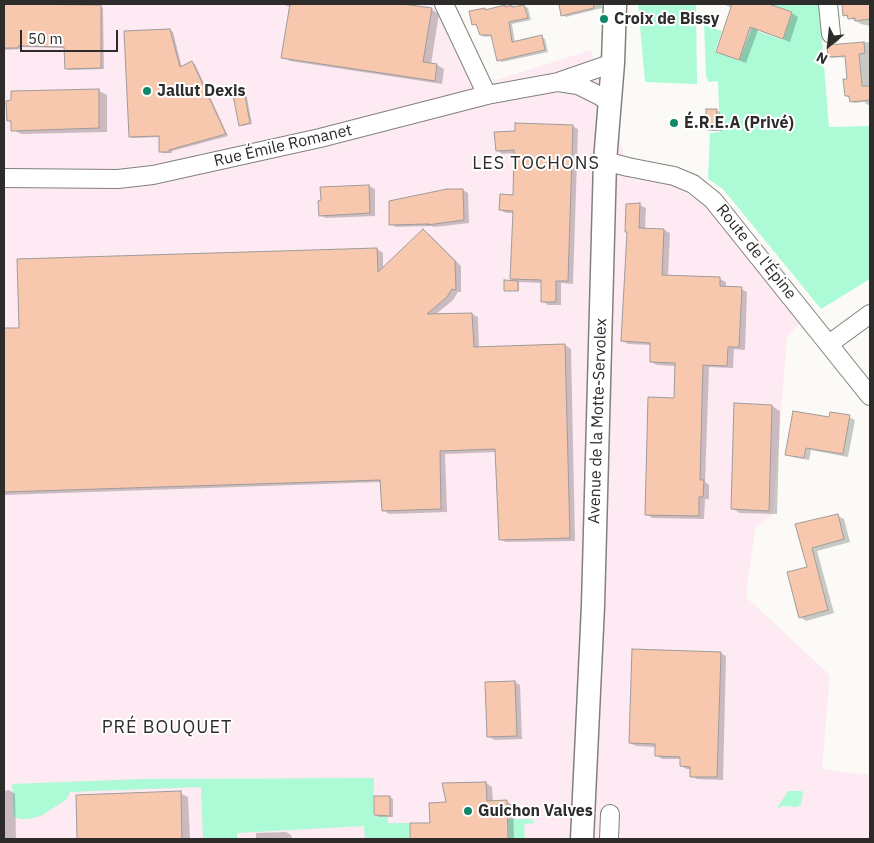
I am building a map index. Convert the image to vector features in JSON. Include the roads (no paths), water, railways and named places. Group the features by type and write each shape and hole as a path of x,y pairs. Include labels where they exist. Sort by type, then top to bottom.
{"main road":[{"name":"Avenue de la Motte-Servolex","path":"582,839 593,606 606,161 615,4"}],"street":[{"path":"444,4 487,95"},
{"path":"828,4 831,34"},
{"name":"Rue Émile Romanet","path":"4,178 118,179 153,175 302,142 487,95 558,82 613,62"},
{"name":"Rue Émile Romanet","path":"558,82 578,85 610,103"},
{"name":"Route de l'Épine","path":"606,161 674,176 704,191 728,217 870,396"},
{"path":"829,344 870,314"},
{"path":"609,839 610,814"}],"place":[{"name":"Croix de Bissy","path":"604,19"},
{"name":"Jallut Dexis","path":"147,91"},
{"name":"É.R.E.A (Privé)","path":"674,123"},
{"name":"Guichon Valves","path":"468,811"}],"district":[{"name":"LES TOCHONS","path":"536,164"},
{"name":"PRÉ BOUQUET","path":"167,728"}]}
